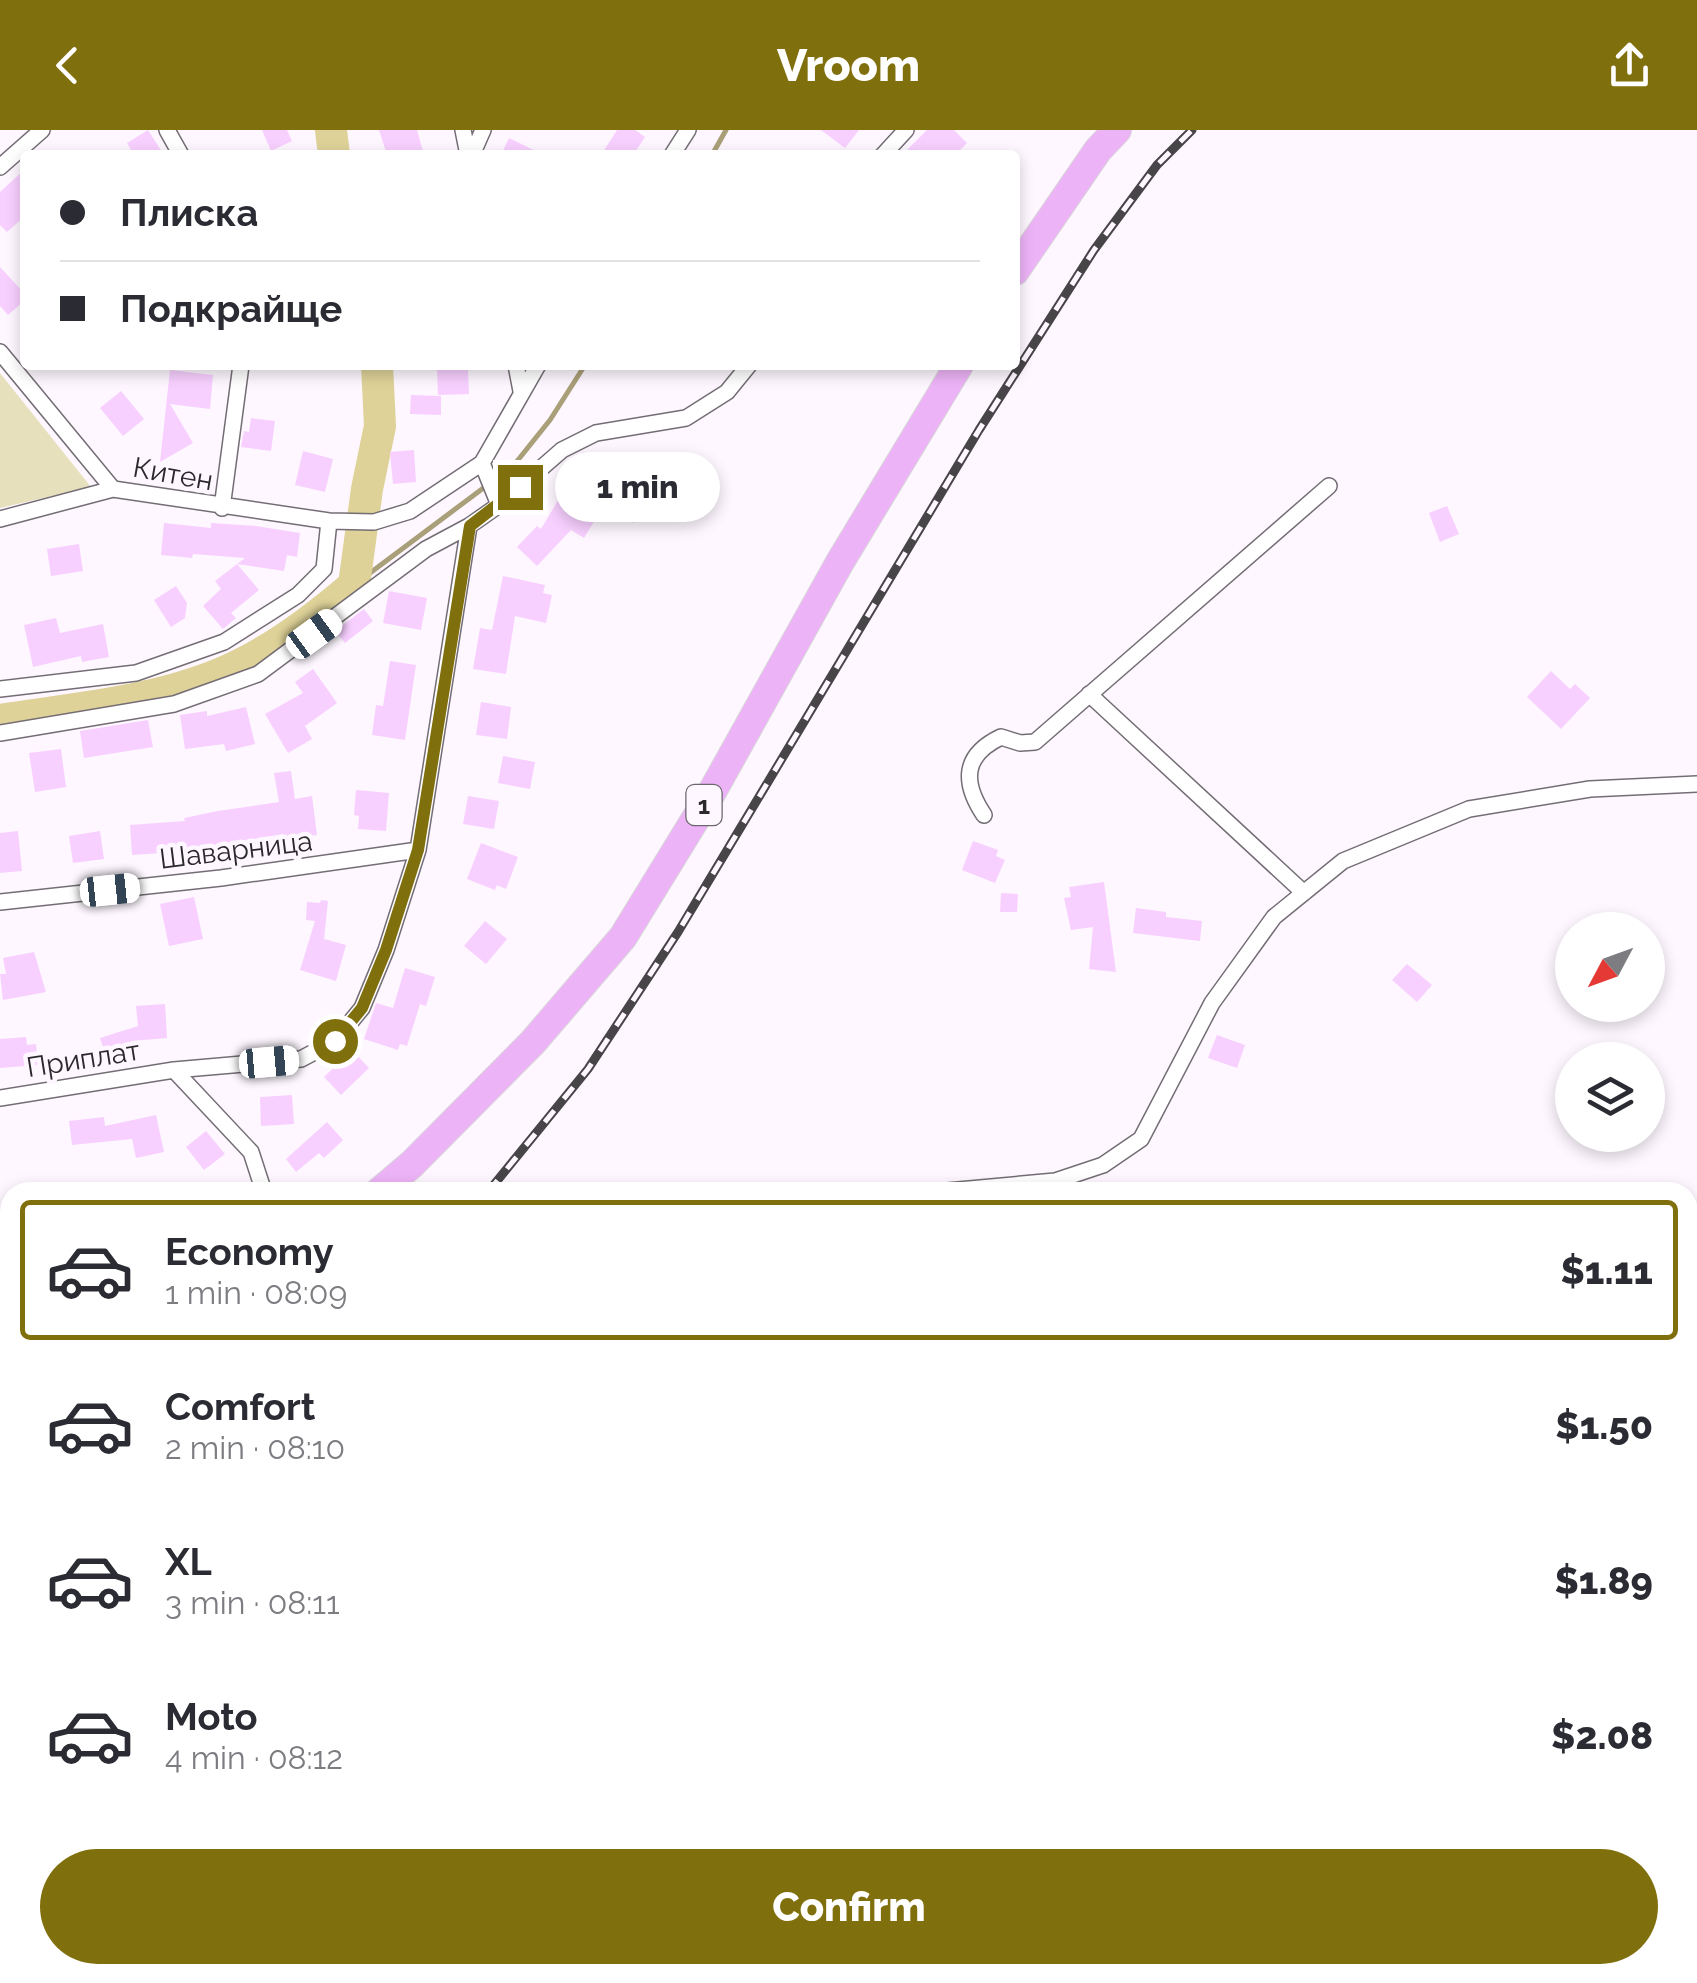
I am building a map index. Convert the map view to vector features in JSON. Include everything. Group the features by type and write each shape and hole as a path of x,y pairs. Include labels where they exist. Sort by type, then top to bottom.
{"highway":[{"path":"1020,265 1098,150 1117,130"},
{"name":"1","path":"391,1182 533,1042 623,937 712,792 840,562 955,370"}],"street":[{"path":"0,166 42,130"},
{"path":"888,150 906,130"},
{"path":"0,352 113,489"},
{"path":"222,508 239,370"},
{"path":"517,370 522,391"},
{"path":"496,499 483,465 535,370"},
{"path":"0,733 174,704 258,674 426,548 470,526 496,499 562,450 596,432 686,418 727,392 745,370"},
{"name":"Китен","path":"0,520 113,489 222,508 334,522 374,522 410,511 483,465"},
{"path":"984,815 974,800 968,776 975,755 986,744 1001,737 1020,743 1035,742 1329,486"},
{"path":"0,689 136,672 224,642 298,595 324,569 334,522"},
{"name":"Приплат","path":"0,1098 174,1070 301,1060 335,1041 362,1008 386,950 418,850 470,526"},
{"path":"1089,694 1304,893"},
{"path":"1043,1182 1102,1166 1141,1139 1212,1003 1274,917 1343,861 1469,809 1590,788 1697,784"},
{"name":"Шаварница","path":"0,902 221,878 418,850"},
{"path":"174,1070 251,1152 261,1182"}],"shaded area":[{"path":"0,373 91,487 0,508"}],"building":[{"path":"148,130 161,150 131,150 127,143"},
{"path":"262,130 287,130 292,141 271,150"},
{"path":"379,130 417,130 423,150 385,150"},
{"path":"617,130 635,130 645,137 636,150 604,150"},
{"path":"821,130 859,130 845,148"},
{"path":"927,130 954,130 967,143 960,150 907,150"},
{"path":"509,138 534,150 503,150"},
{"path":"20,174 20,220 7,232 0,225 0,192"},
{"path":"0,267 20,289 20,304 8,315 0,306"},
{"path":"170,370 213,375 210,409 170,404 193,443 160,462"},
{"path":"437,370 468,370 469,394 438,395"},
{"path":"121,391 144,419 123,436 100,408"},
{"path":"411,395 441,396 441,415 410,414"},
{"path":"251,418 275,421 271,451 241,447"},
{"path":"414,450 416,482 393,484 390,452"},
{"path":"303,451 333,459 325,492 295,485"},
{"path":"583,452 614,469 604,486 641,509 633,523 604,505 584,538 571,530 537,566 517,547 537,526 541,529"},
{"path":"1447,506 1459,534 1440,542 1429,513"},
{"path":"164,523 211,528 211,523 256,526 300,533 297,557 287,555 284,571 237,564 245,558 161,555"},
{"path":"79,544 83,571 51,576 47,549"},
{"path":"237,564 259,590 231,613 236,618 223,629 203,606 221,589 215,581"},
{"path":"503,576 545,585 543,593 552,595 546,623 515,616 506,674 473,669 480,628 492,630"},
{"path":"176,586 187,603 185,618 171,627 154,600"},
{"path":"389,591 427,598 421,630 383,623"},
{"path":"364,609 373,621 345,643 335,631"},
{"path":"56,618 60,633 103,624 109,657 82,662 81,656 33,667 24,625"},
{"path":"390,661 416,665 405,740 372,735 376,705 383,706"},
{"path":"313,669 337,703 305,726 312,739 288,753 265,714 303,693 295,682"},
{"path":"1551,671 1570,689 1575,684 1590,698 1561,729 1527,697"},
{"path":"481,702 511,707 507,739 476,735"},
{"path":"246,707 255,744 226,751 224,744 185,749 180,715 207,711 207,716"},
{"path":"148,720 153,747 84,758 80,731"},
{"path":"61,749 66,787 35,792 29,753"},
{"path":"503,756 535,762 530,789 498,783"},
{"path":"291,771 295,799 312,796 317,835 284,840 283,834 177,852 132,855 130,825 185,821 184,818 218,811 279,802 274,773"},
{"path":"356,790 389,793 386,831 358,829 359,816 354,815"},
{"path":"468,796 499,801 494,829 463,824"},
{"path":"18,831 22,871 0,873 0,833"},
{"path":"100,831 104,859 73,863 69,836"},
{"path":"973,841 998,850 996,856 1005,860 995,883 962,870"},
{"path":"481,843 518,857 506,889 497,885 495,890 467,879"},
{"path":"1104,882 1116,972 1089,969 1093,927 1071,930 1064,898 1071,897 1069,887"},
{"path":"1001,893 1018,894 1017,912 1000,912"},
{"path":"194,897 203,939 169,946 160,904"},
{"path":"328,901 324,939 346,945 336,981 300,970 315,921 306,920 307,902"},
{"path":"1136,908 1166,912 1166,917 1202,921 1200,941 1133,933"},
{"path":"485,921 507,939 486,964 464,946"},
{"path":"34,952 46,992 3,1000 3,958"},
{"path":"1407,964 1432,985 1417,1002 1392,980"},
{"path":"405,968 435,977 426,1006 420,1004 407,1046 400,1044 398,1050 364,1039 376,1003 393,1008"},
{"path":"165,1004 167,1038 131,1041 134,1051 107,1059 100,1038 138,1026 136,1006"},
{"path":"1217,1035 1245,1045 1237,1068 1208,1058"},
{"path":"26,1037 27,1045 36,1044 38,1065 0,1068 0,1039"},
{"path":"352,1050 369,1068 341,1095 324,1077"},
{"path":"292,1095 294,1124 261,1126 260,1097"},
{"path":"156,1115 164,1152 136,1158 132,1139 72,1145 69,1121 104,1117 105,1126"},
{"path":"327,1122 343,1140 324,1158 319,1153 296,1172 286,1159"},
{"path":"206,1131 225,1154 204,1170 186,1147"}],"waterway":[{"path":"331,130 333,150"},
{"path":"715,150 726,130"},
{"path":"0,720 119,702 206,679 281,641 354,585 380,426 377,370"},
{"path":"354,585 514,465 550,420 582,370"}],"railway":[{"path":"1020,366 1094,250 1157,165 1192,130"},
{"path":"496,1182 588,1069 678,932 1017,370"}],"route":[{"path":"335,1041 362,1008 386,950 418,850 470,526 520,487"}]}
